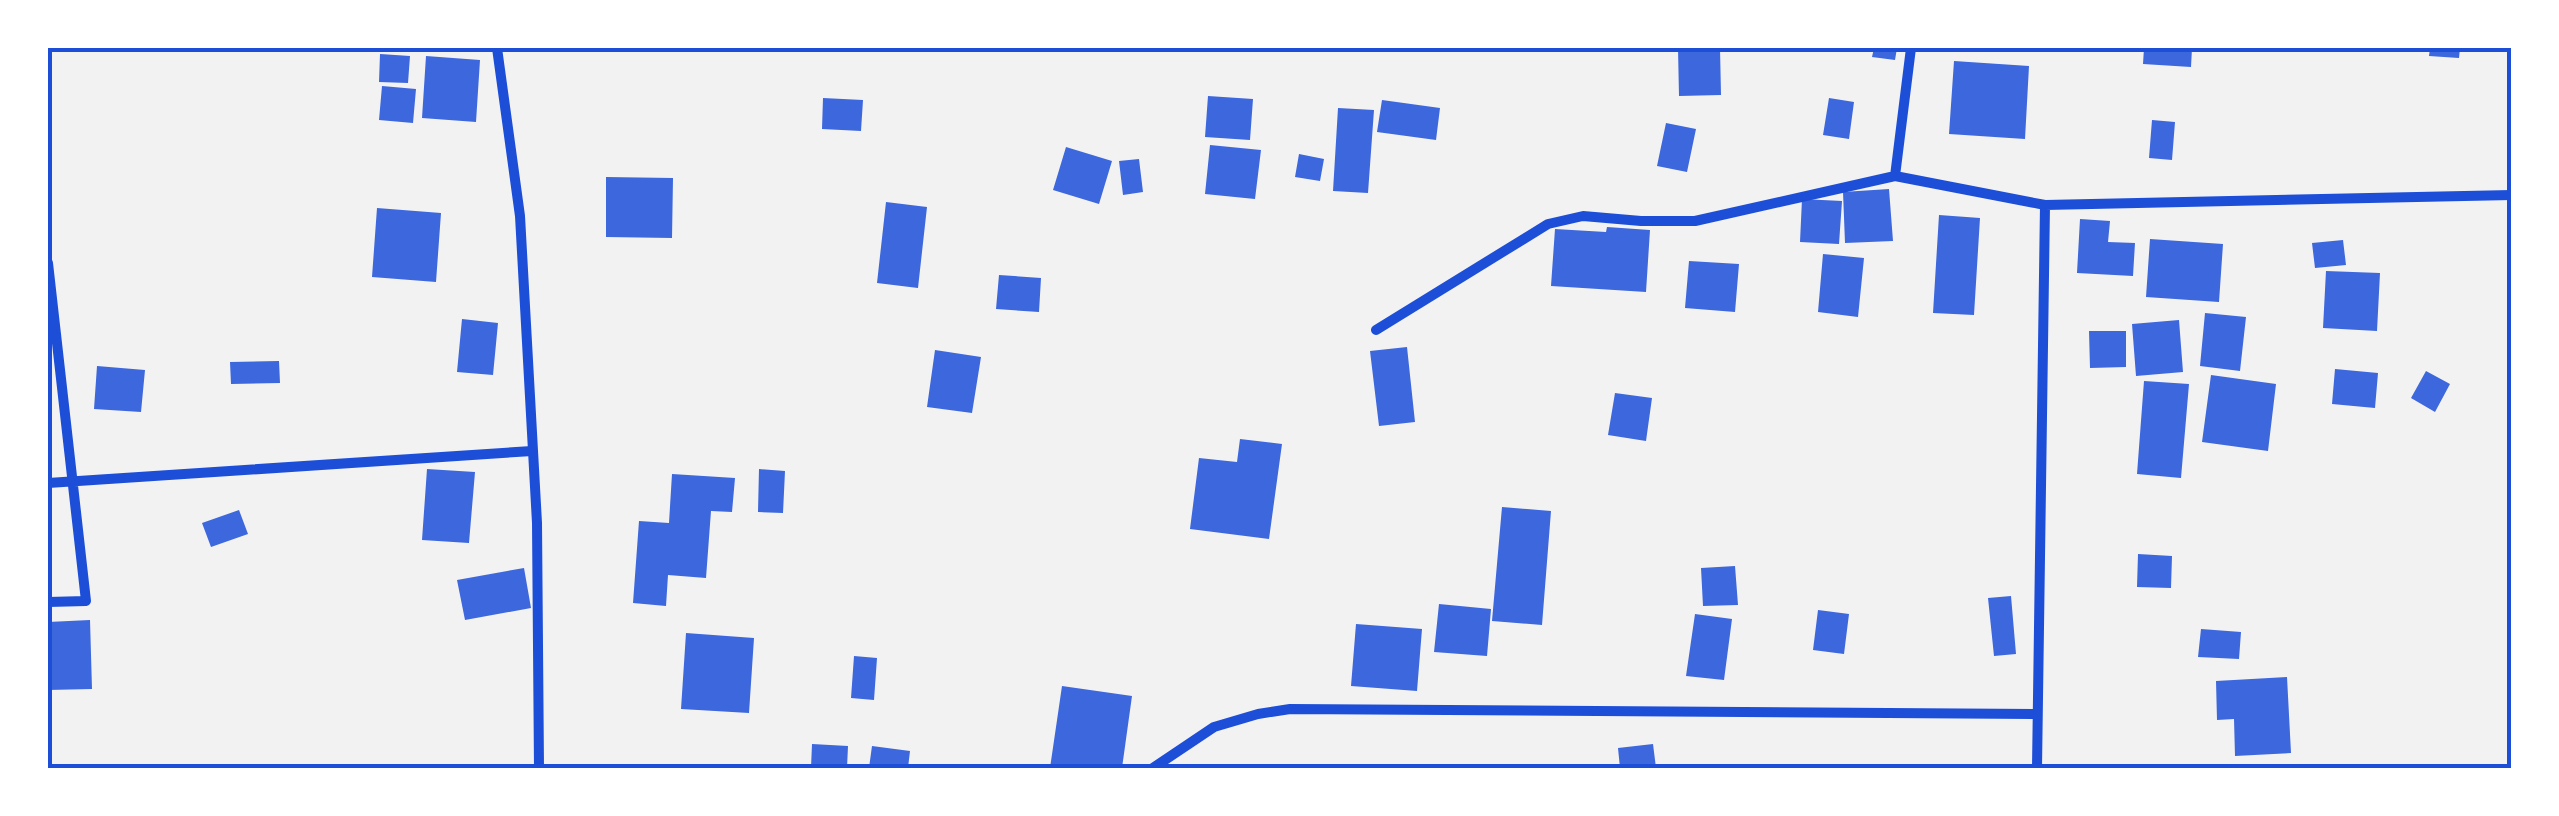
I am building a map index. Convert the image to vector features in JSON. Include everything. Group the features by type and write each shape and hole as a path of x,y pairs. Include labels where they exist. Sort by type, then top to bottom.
{"street":[{"path":"497,48 520,216 537,523 539,768"},
{"path":"1895,176 1911,48"},
{"path":"1376,330 1548,224 1564,218 1694,220 1895,176 2045,205 2512,195"},
{"path":"2038,768 2045,205"},
{"path":"48,263 86,601 48,602"},
{"path":"48,482 532,451"},
{"path":"1153,768 1214,727 1290,709 2037,714"}],"building":[{"path":"1678,48 1720,48 1721,95 1679,96"},
{"path":"1874,48 1897,48 1895,60 1872,57"},
{"path":"2144,48 2192,48 2191,67 2143,64"},
{"path":"2430,48 2460,48 2459,58 2429,56"},
{"path":"380,54 410,56 408,83 379,82"},
{"path":"426,56 480,60 476,122 422,118"},
{"path":"1954,61 2029,66 2025,139 1949,134"},
{"path":"382,86 416,89 413,123 379,120"},
{"path":"1208,96 1253,99 1250,140 1205,137"},
{"path":"823,98 863,100 861,131 822,129"},
{"path":"1829,98 1854,102 1849,139 1823,135"},
{"path":"1382,100 1440,108 1436,140 1377,132"},
{"path":"1338,108 1374,110 1368,193 1333,191"},
{"path":"2152,120 2175,122 2172,160 2149,158"},
{"path":"1666,123 1696,129 1687,172 1657,166"},
{"path":"1210,145 1261,150 1255,199 1205,194"},
{"path":"1066,147 1112,161 1099,204 1053,190"},
{"path":"1299,154 1324,159 1320,181 1295,177"},
{"path":"1139,159 1143,192 1123,195 1119,161"},
{"path":"606,177 673,178 672,238 606,237"},
{"path":"1889,189 1893,241 1845,243 1843,192"},
{"path":"1802,199 1842,201 1839,244 1800,242"},
{"path":"886,202 927,207 918,288 877,283"},
{"path":"377,208 441,213 436,282 372,277"},
{"path":"1939,215 1980,218 1974,315 1933,313"},
{"path":"2080,219 2110,221 2108,242 2135,243 2133,276 2077,273"},
{"path":"1607,227 1650,230 1646,292 1551,286 1555,229 1606,232"},
{"path":"2150,239 2223,244 2219,302 2146,297"},
{"path":"2343,240 2346,265 2315,268 2312,243"},
{"path":"1823,254 1864,258 1858,317 1818,312"},
{"path":"1689,261 1739,264 1735,312 1685,308"},
{"path":"2326,271 2380,273 2377,331 2323,328"},
{"path":"999,275 1041,278 1039,312 996,309"},
{"path":"2205,313 2246,317 2240,371 2200,366"},
{"path":"462,319 498,323 493,375 457,372"},
{"path":"2179,320 2183,372 2136,376 2132,324"},
{"path":"2089,331 2126,331 2126,367 2090,368"},
{"path":"1407,347 1415,422 1379,426 1370,351"},
{"path":"935,350 981,357 972,413 927,407"},
{"path":"279,361 280,383 231,384 230,362"},
{"path":"97,366 145,370 141,412 94,409"},
{"path":"2335,369 2378,373 2375,408 2332,404"},
{"path":"2426,371 2450,384 2435,412 2411,398"},
{"path":"2211,375 2276,384 2268,451 2202,442"},
{"path":"2144,381 2189,384 2181,478 2137,474"},
{"path":"1615,393 1652,398 1646,441 1608,435"},
{"path":"1240,439 1282,444 1269,539 1190,529 1199,458 1237,462"},
{"path":"427,469 475,472 469,543 422,540"},
{"path":"759,469 785,471 783,513 758,512"},
{"path":"672,474 735,478 732,512 711,511 706,578 668,575 666,606 633,603 639,521 669,523"},
{"path":"1502,507 1551,511 1542,625 1492,621"},
{"path":"239,510 248,534 211,547 202,523"},
{"path":"2138,554 2172,556 2171,588 2137,587"},
{"path":"1735,566 1738,605 1703,606 1701,568"},
{"path":"524,568 531,608 465,620 457,580"},
{"path":"2011,596 2016,654 1994,656 1988,598"},
{"path":"1439,604 1491,609 1487,656 1434,652"},
{"path":"1818,610 1849,614 1844,654 1813,650"},
{"path":"1695,614 1732,619 1724,680 1686,676"},
{"path":"90,620 92,689 48,690 48,622"},
{"path":"1356,624 1422,629 1417,691 1351,686"},
{"path":"2201,629 2241,632 2239,659 2198,657"},
{"path":"686,633 754,638 749,713 681,709"},
{"path":"854,656 877,658 874,700 851,698"},
{"path":"2287,677 2291,753 2235,756 2234,719 2217,720 2216,681"},
{"path":"1062,686 1132,696 1122,768 1050,768"},
{"path":"812,744 848,746 847,768 811,768"},
{"path":"1653,744 1656,768 1620,768 1618,748"},
{"path":"872,746 910,751 908,768 869,768"}]}
